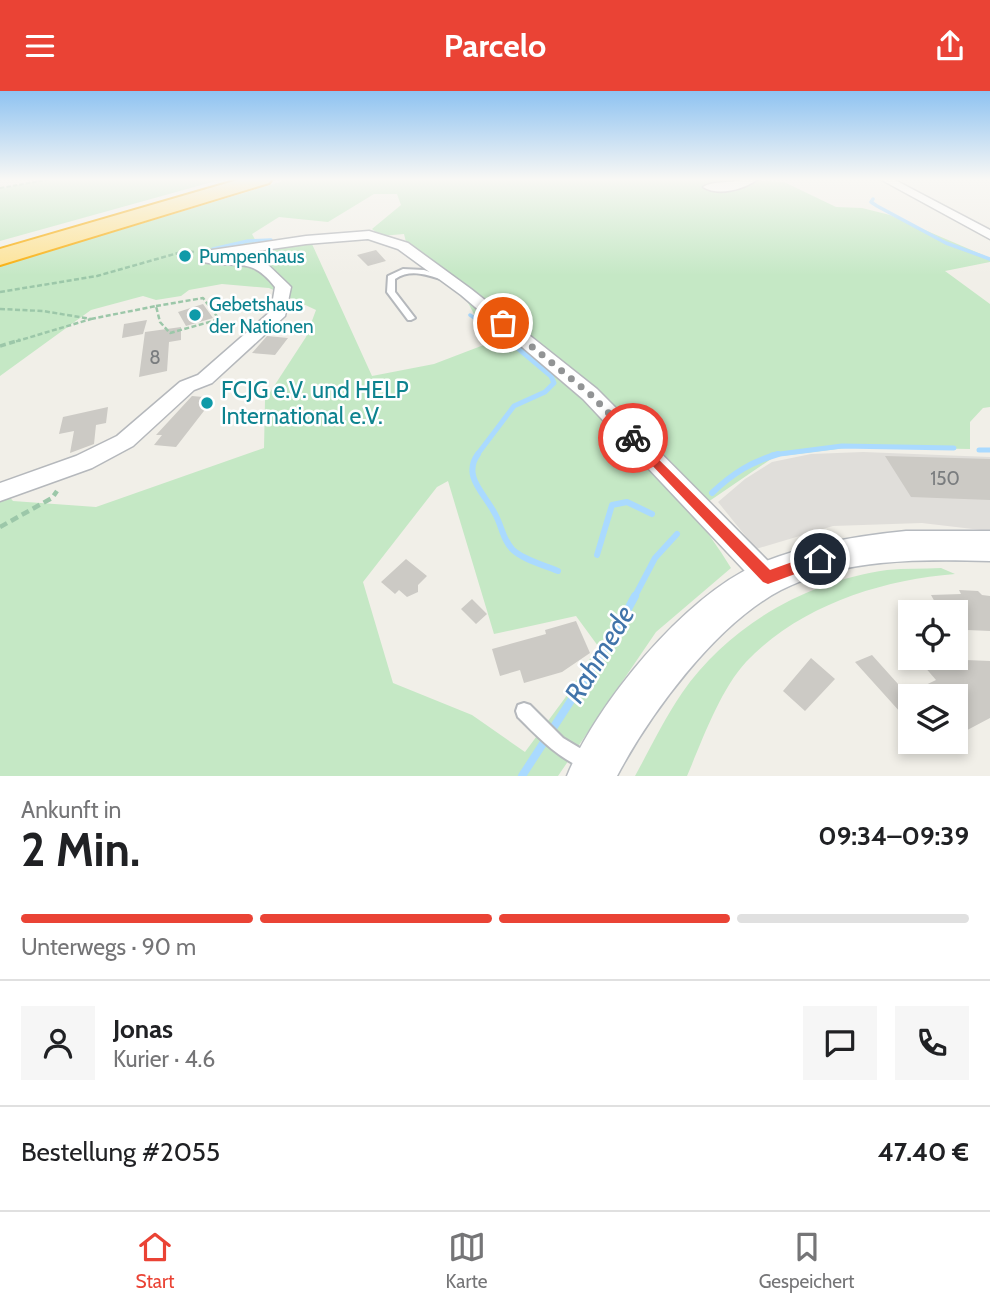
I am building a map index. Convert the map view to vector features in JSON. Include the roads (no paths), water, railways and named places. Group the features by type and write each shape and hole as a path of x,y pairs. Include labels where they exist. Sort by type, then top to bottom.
{"highway":[{"path":"0,251 131,211"},
{"path":"0,257 155,211"}],"main road":[{"path":"593,772 638,702 684,641 726,606 768,577 820,559 872,548 990,545"}],"street":[{"path":"945,211 990,235"},
{"path":"0,492 70,468 125,441 187,386 205,379 279,313 283,287 270,269 257,261 208,259 210,254 306,240 369,235 403,246 447,278 590,394 768,577"}],"lane":[{"path":"411,318 391,292 391,278 402,271 412,270 447,278"},
{"path":"524,711 557,744 593,772"}],"waterway":[{"path":"886,211 946,243 990,259"},
{"path":"213,249 248,241 271,240"},
{"path":"470,315 510,342"},
{"path":"477,455 514,406 545,392 554,383 551,376 508,340"},
{"name":"Rahmede","path":"777,454 842,446 954,448"},
{"name":"Rahmede","path":"979,450 990,450"},
{"path":"478,454 472,470 473,477 497,517 509,546 523,557 558,571"},
{"name":"Rahmede","path":"712,493 743,469 777,454"},
{"name":"Rahmede","path":"772,455 777,454"},
{"path":"597,555 612,505 627,502 652,514"},
{"name":"Rahmede","path":"634,598 655,558 677,534"},
{"name":"Rahmede","path":"522,776 616,631 635,596"}],"place":[{"name":"Pumpenhaus","path":"185,256"},
{"name":"Gebetshaus der Nationen","path":"195,315"},
{"name":"FCJG e.V. und HELP International e.V.","path":"207,403"}]}
